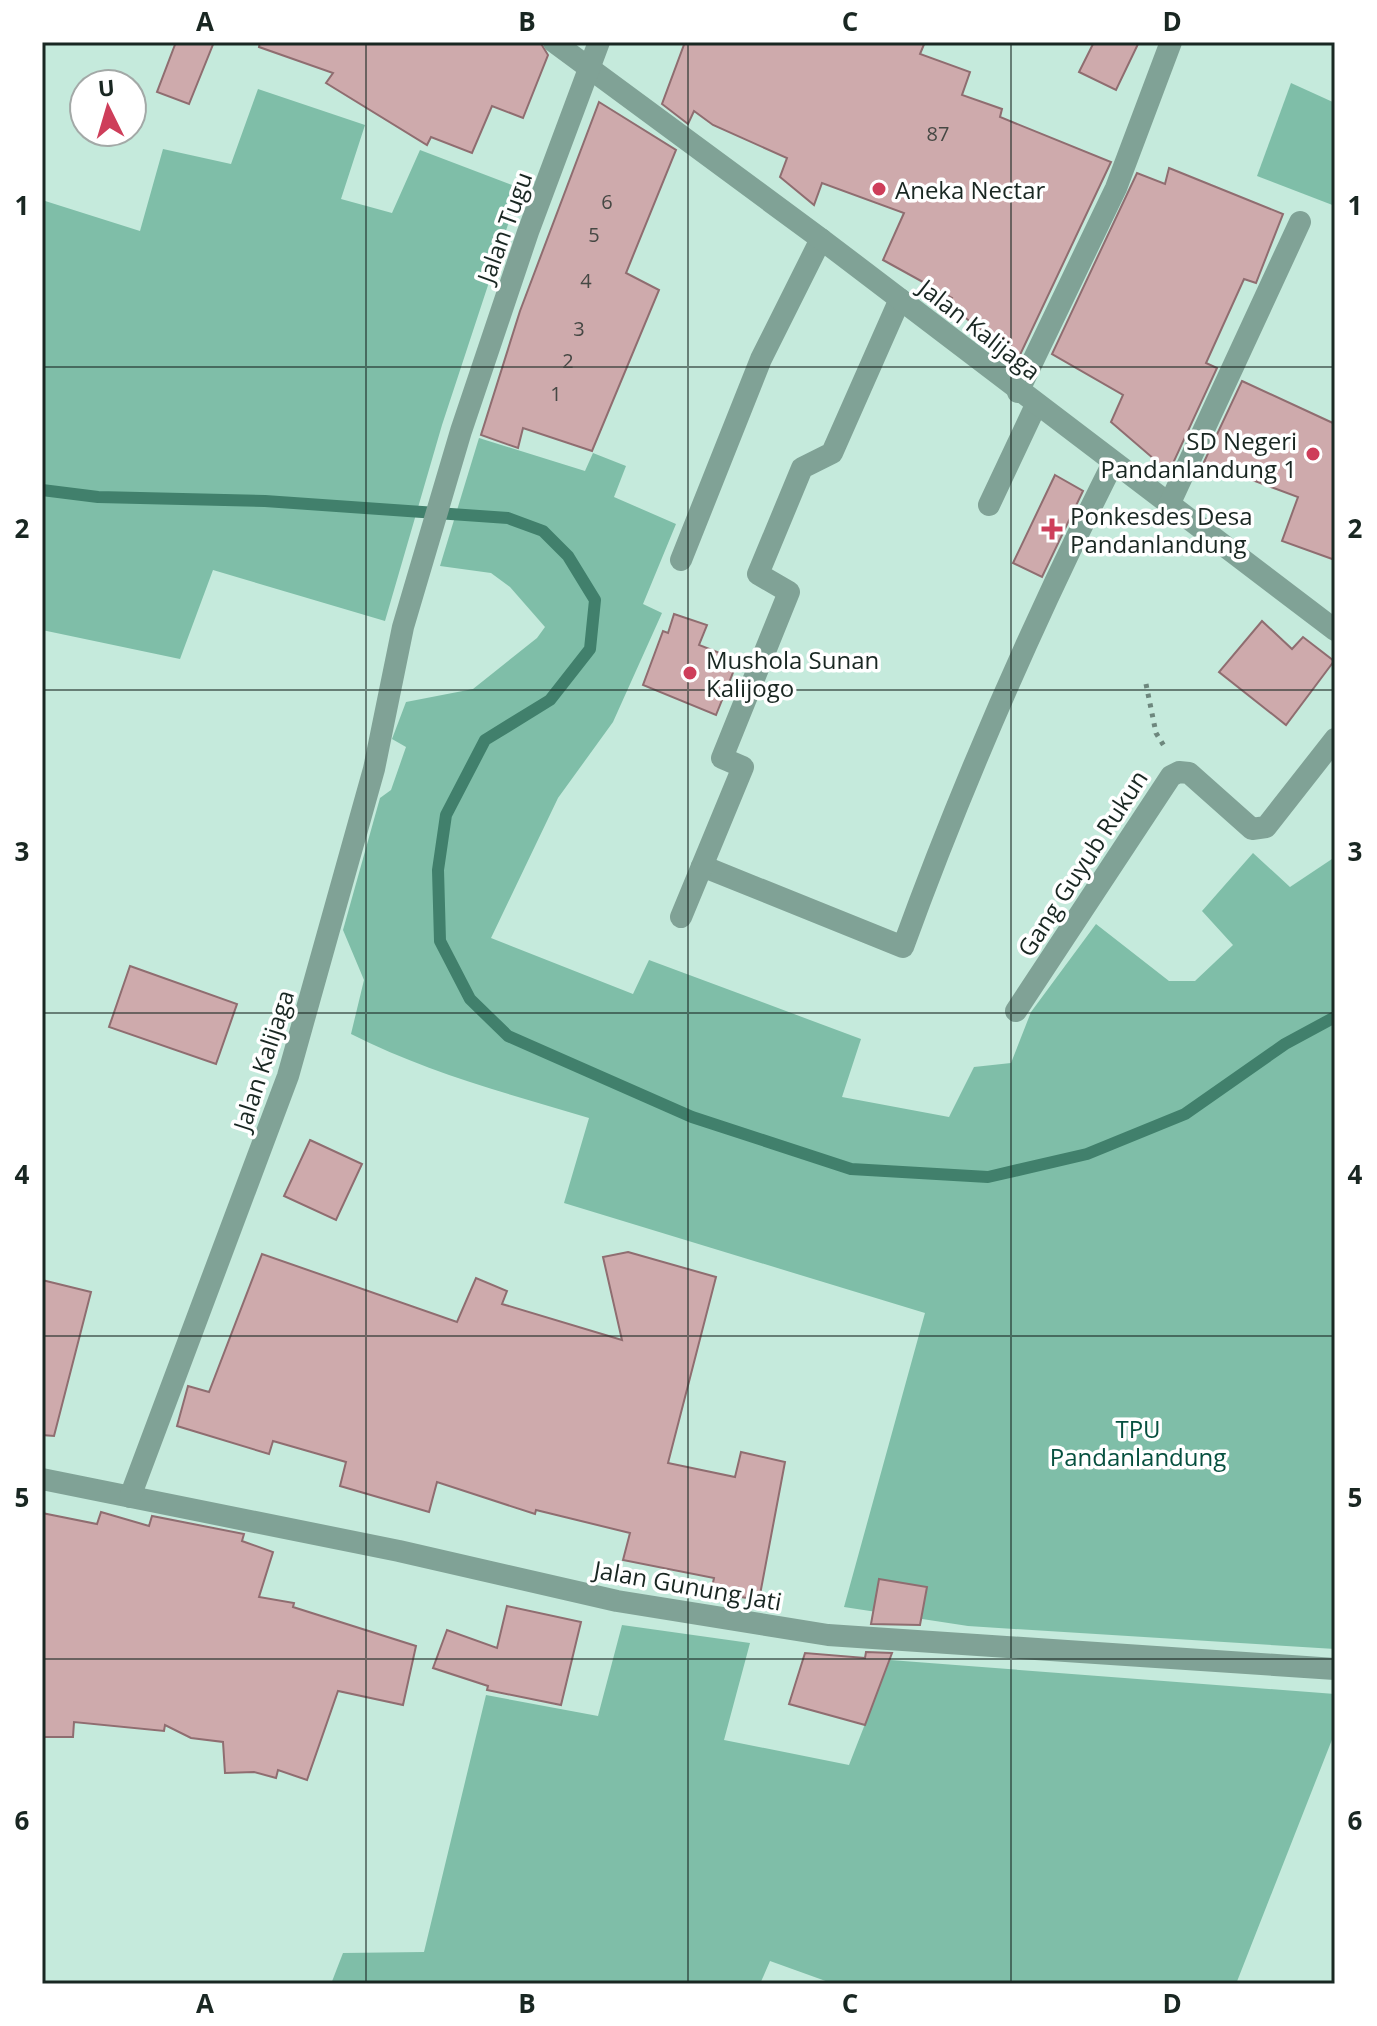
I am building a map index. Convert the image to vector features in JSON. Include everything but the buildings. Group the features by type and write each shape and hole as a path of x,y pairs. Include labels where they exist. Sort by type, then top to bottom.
{"street":[{"name":"Jalan Kalijaga","path":"554,42 821,239 1335,630"},
{"name":"Jalan Tugu","path":"403,627 461,431 528,232 591,71 599,42"},
{"path":"989,505 1027,398 1116,188 1171,42"},
{"path":"1169,505 1300,222"},
{"path":"681,560 761,359 821,239"},
{"path":"681,917 743,767 722,758 789,592 758,574 802,468 832,453 900,299"},
{"path":"702,866 903,947 1046,595 1113,463"},
{"name":"Jalan Kalijaga","path":"130,1497 288,1076 374,769 403,627"},
{"name":"Gang Guyub Rukun","path":"1016,1011 1171,776 1179,772 1189,773 1252,829 1259,830 1266,827 1335,739"},
{"name":"Jalan Gunung Jati","path":"42,1479 399,1551 617,1601 828,1635 1335,1669"}],"path":[{"path":"1146,684 1156,733 1179,772"}],"green space":[{"path":"1291,83 1335,103 1335,206 1257,176"},
{"path":"258,89 365,125 341,199 392,213 420,150 520,188 442,425 385,621 213,570 180,659 42,630 42,200 140,231 163,149 231,164"},
{"name":"TPU Pandanlandung","path":"479,438 585,471 593,453 626,466 614,497 676,524 643,604 662,613 613,722 558,798 491,938 633,994 649,960 861,1039 842,1097 949,1117 974,1067 1011,1063 1031,1012 1096,924 1169,981 1195,981 1233,945 1202,911 1253,853 1290,887 1335,857 1335,1649 968,1626 844,1607 925,1313 564,1203 589,1118 438,1071 351,1034 364,980 343,930 380,798 391,790 406,747 392,739 406,702 473,689 537,638 545,627 510,587 491,573 440,566"},
{"path":"622,1625 750,1643 724,1740 849,1765 890,1660 1335,1694 1335,1732 1236,1984 834,1984 770,1961 760,1984 331,1984 343,1953 424,1952 486,1695 598,1716"}],"waterway":[{"path":"42,490 98,497 265,501 508,518 543,531 568,556 595,600 590,649 550,700 485,740 446,815 438,870 440,941 470,999 508,1036 692,1117 851,1169 988,1177 1087,1154 1185,1114 1285,1044 1335,1017"}],"place":[{"name":"Aneka Nectar","path":"879,189"},
{"name":"SD Negeri Pandanlandung 1","path":"1313,454"},
{"name":"Ponkesdes Desa Pandanlandung","path":"1052,529"},
{"name":"Mushola Sunan Kalijogo","path":"690,673"}]}
